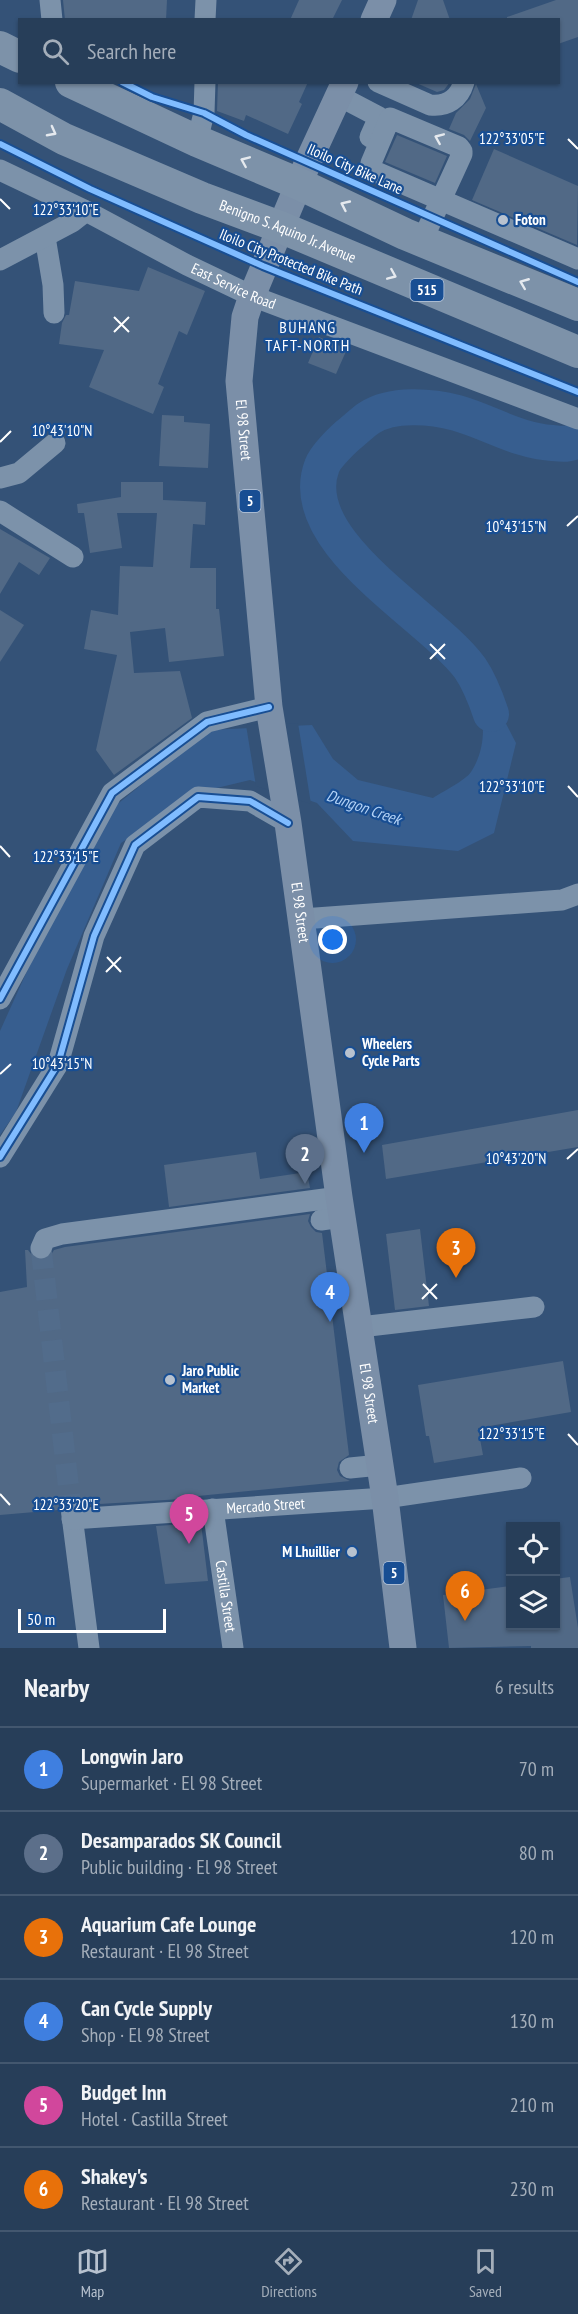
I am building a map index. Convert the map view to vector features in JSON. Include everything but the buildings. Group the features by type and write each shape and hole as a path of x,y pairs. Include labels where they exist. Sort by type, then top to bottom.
{"highway":[{"path":"0,47 18,56"},
{"path":"75,84 422,241 578,305"},
{"name":"Benigno S. Aquino Jr. Avenue","path":"0,104 64,139 576,351"}],"main road":[{"path":"375,18 383,0"},
{"name":"El 98 Street","path":"342,89 280,227 252,296 245,317 239,381 268,707 302,919 334,1211 360,1327 385,1498 403,1648"}],"street":[{"path":"50,0 52,18"},
{"path":"205,18 206,0"},
{"path":"197,141 204,113 205,84"},
{"path":"383,84 430,105 438,106 452,101 462,90 464,84"},
{"path":"342,89 379,117 362,155 372,160"},
{"path":"422,241 441,199 462,154 462,149 390,118 372,160 371,168 376,172 441,199 578,259"},
{"name":"East Service Road","path":"0,170 252,296 578,418"},
{"path":"0,260 72,222 86,211"},
{"path":"45,237 53,285 54,314"},
{"path":"0,478 19,473 55,444"},
{"path":"0,511 73,557"},
{"path":"0,999 112,793 207,722 268,707"},
{"path":"0,1156 58,1064 94,936 135,845 198,797 250,801 288,823"},
{"path":"302,919 562,900 578,894"},
{"path":"43,1243 62,1234 334,1211"},
{"path":"360,1327 534,1307"},
{"path":"350,1468 380,1465"},
{"name":"Mercado Street","path":"89,1648 72,1514 213,1509 385,1498 521,1478"},
{"name":"Castilla Street","path":"213,1509 233,1648"}],"water":[{"path":"471,669 500,712 516,743 494,833 458,851 353,841 317,803 250,780 196,793 121,843 67,969 16,1112 0,1135 0,1031 28,969 114,807 208,730 312,725 333,759 358,780 433,798 471,772 481,747 483,721"}],"pier":[{"path":"298,723 311,804 256,786 246,725"}],"waterway":[{"name":"Dungon Creek","path":"491,714 470,668 452,648 371,576 346,550 328,522 318,494 322,466 339,443 367,420 378,413 400,408 436,409 457,413 539,442 565,444 578,440"}],"tunnel":[{"path":"41,1248 71,1508"}],"cycle path":[{"name":"Iloilo City Bike Lane","path":"126,84 152,97 204,113 246,135 578,282"},
{"name":"Iloilo City Protected Bike Path","path":"0,144 90,189 263,266 578,392"},
{"path":"0,999 112,793 207,722 269,707"},
{"path":"0,1157 58,1064 94,936 135,845 198,797 250,801 288,823"}],"place":[{"name":"Foton","path":"503,220"},
{"name":"Wheelers Cycle Parts","path":"350,1053"},
{"name":"Longwin Jaro","path":"364,1153"},
{"name":"Desamparados SK Council","path":"305,1184"},
{"name":"Aquarium Cafe Lounge","path":"456,1278"},
{"name":"Can Cycle Supply","path":"330,1322"},
{"name":"Jaro Public Market","path":"170,1380"},
{"name":"Budget Inn","path":"189,1544"},
{"name":"M Lhuillier","path":"352,1552"},
{"name":"Shakey's","path":"465,1621"}],"district":[{"name":"BUHANG TAFT-NORTH","path":"308,336"}]}
